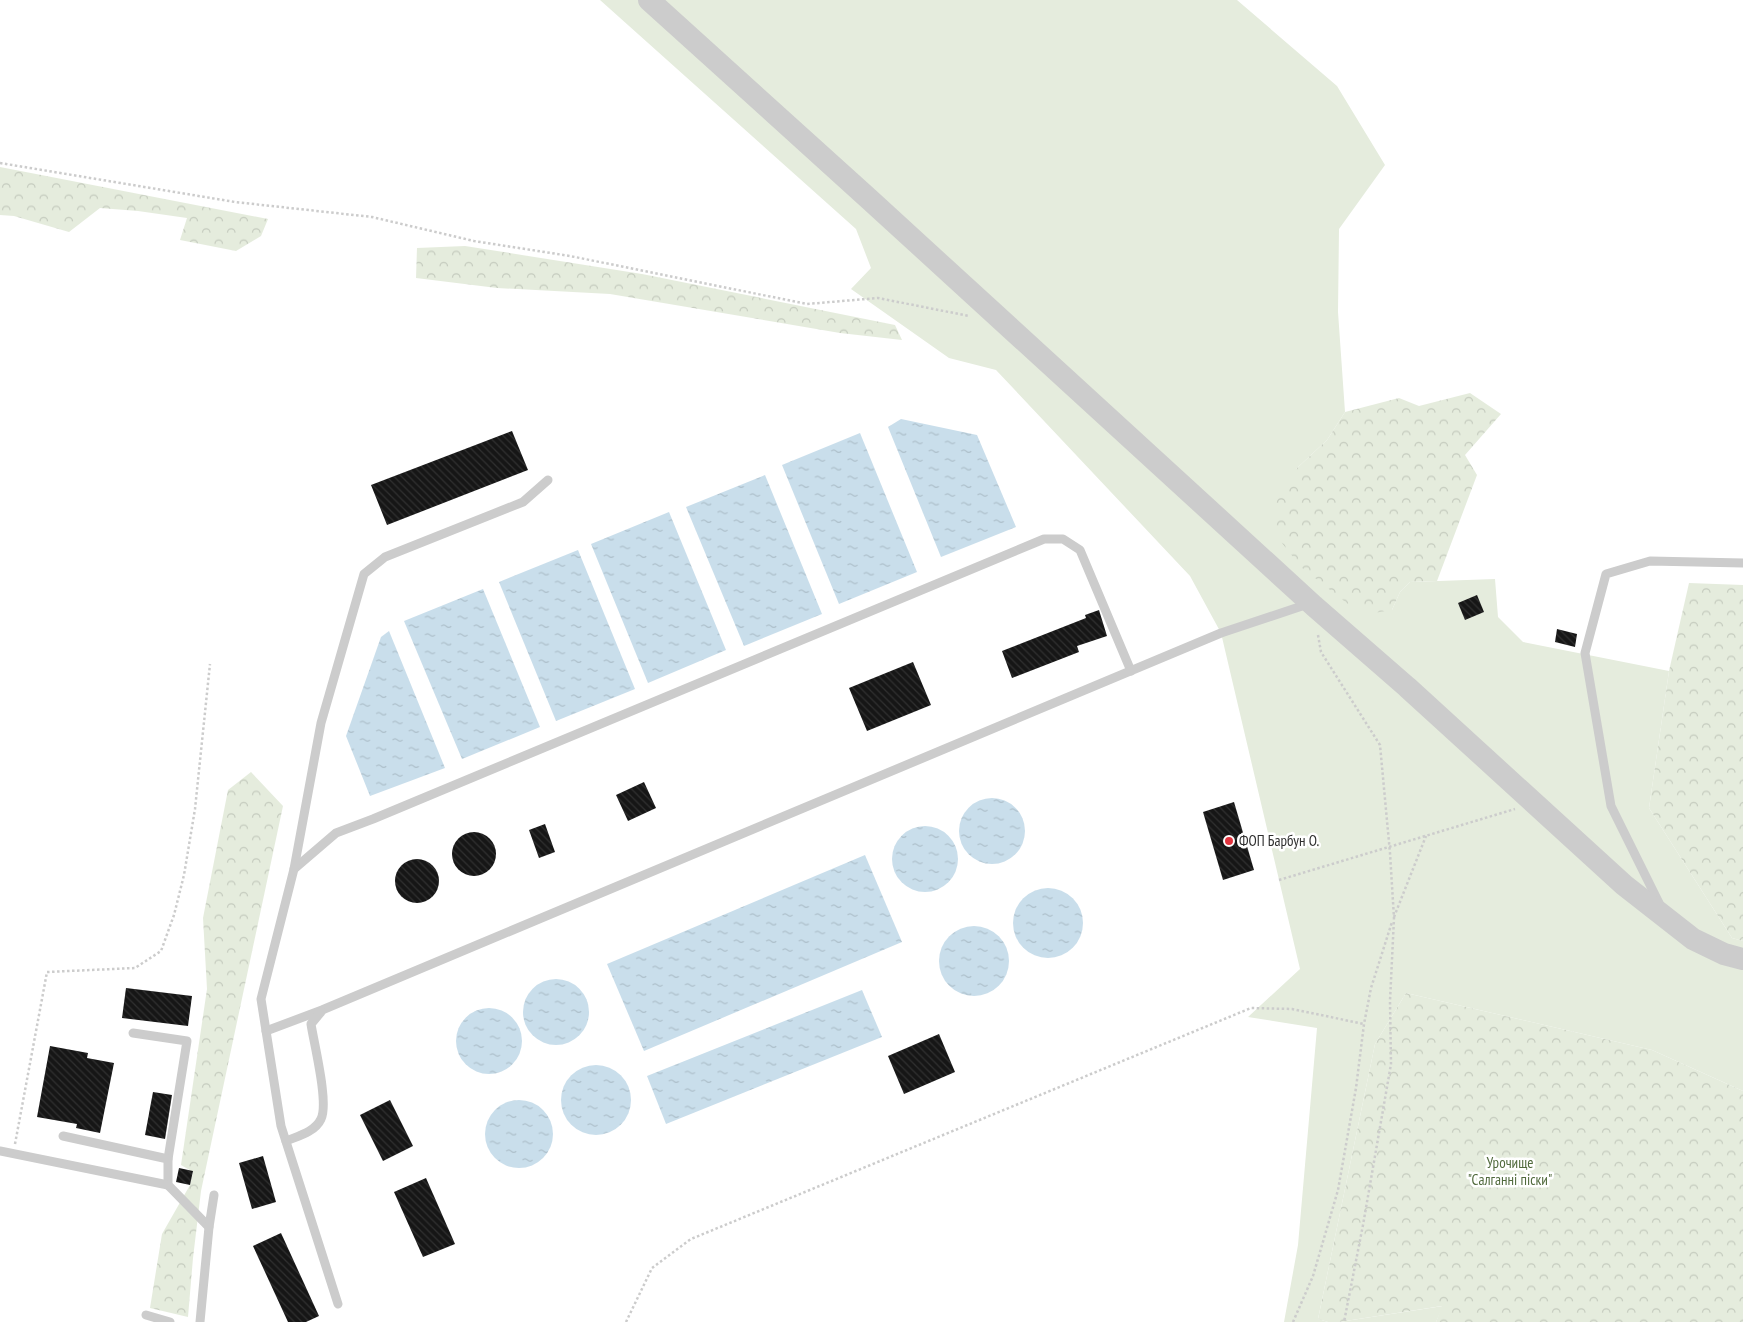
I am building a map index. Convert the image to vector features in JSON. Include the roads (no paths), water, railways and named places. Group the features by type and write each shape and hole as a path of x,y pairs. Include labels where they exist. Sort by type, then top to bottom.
{"street":[{"path":"649,0 1311,603 1536,803 1624,885 1693,939 1724,954 1743,959"}],"lane":[{"path":"338,1304 281,1126 262,999 294,869 321,723 364,574 385,557 523,502 548,480"},
{"path":"294,869 336,833 1044,539 1063,539 1080,550 1131,671"},
{"path":"1667,919 1610,806 1585,654 1606,574 1650,561 1743,563"},
{"path":"266,1030 322,1010 1220,634 1311,603"},
{"path":"286,1140 310,1132 321,1120 324,1109 311,1024 322,1010"},
{"path":"133,1032 187,1041 168,1159 168,1185"},
{"path":"63,1136 168,1159"},
{"path":"0,1152 168,1185 209,1227"},
{"path":"200,1322 214,1195"},
{"path":"146,1315 170,1322"}],"water":[{"path":"901,419 977,435 1016,527 941,557 888,427"},
{"path":"860,433 917,572 839,604 782,465"},
{"path":"765,475 822,614 744,646 686,507"},
{"path":"669,512 726,650 648,683 591,544"},
{"path":"578,550 635,689 556,721 499,582"},
{"path":"483,589 540,727 462,759 404,621"},
{"path":"389,631 445,768 370,796 346,736 381,637"},
{"path":"992,798 1004,801 1015,808 1022,819 1025,831 1022,843 1015,854 1004,861 992,864 980,861 969,854 962,843 959,831 962,819 969,808 980,801"},
{"path":"925,826 937,829 948,836 955,847 958,859 955,871 948,882 937,889 925,892 913,889 902,882 895,871 892,859 895,847 902,836 913,829"},
{"path":"865,855 902,942 644,1051 607,964"},
{"path":"1048,888 1061,891 1073,898 1080,910 1083,923 1080,936 1073,948 1061,955 1048,958 1035,955 1023,948 1016,936 1013,923 1016,910 1023,898 1035,891"},
{"path":"974,926 987,929 999,936 1006,948 1009,961 1006,974 999,986 987,993 974,996 961,993 949,986 942,974 939,961 942,948 949,936 961,929"},
{"path":"556,979 568,982 579,989 586,1000 589,1012 586,1024 579,1035 568,1042 556,1045 544,1042 533,1035 526,1024 523,1012 526,1000 533,989 544,982"},
{"path":"862,990 882,1037 666,1124 647,1076"},
{"path":"489,1008 501,1011 512,1018 519,1029 522,1041 519,1053 512,1064 501,1071 489,1074 477,1071 466,1064 459,1053 456,1041 459,1029 466,1018 477,1011"},
{"path":"596,1065 609,1068 621,1075 628,1087 631,1100 628,1113 621,1125 609,1132 596,1135 583,1132 571,1125 564,1113 561,1100 564,1087 571,1075 583,1068"},
{"path":"512,1100 526,1100 538,1105 548,1115 553,1127 553,1141 548,1153 538,1163 526,1168 512,1168 500,1163 490,1153 485,1141 485,1127 490,1115 500,1105"}],"place":[{"name":"ФОП Барбун О.","path":"1229,841"}],"park label":[{"name":"Урочище \"Салганні піски\"","path":"1510,1172"}]}
